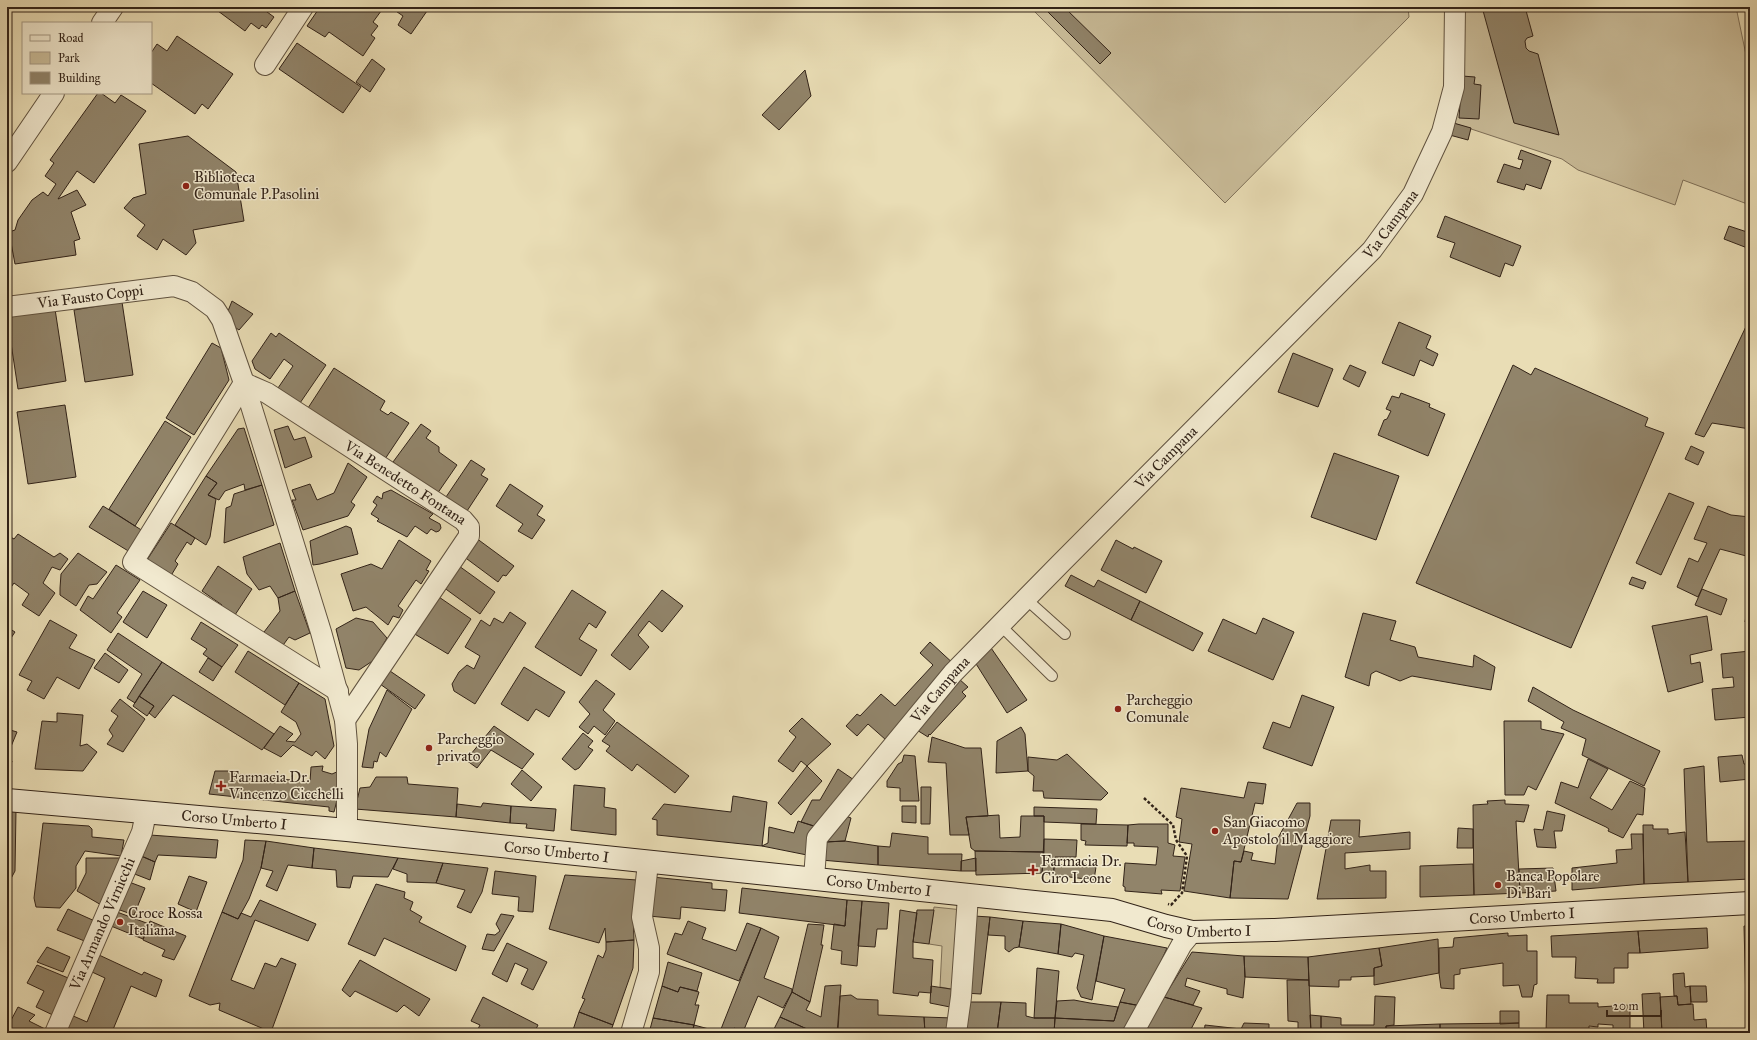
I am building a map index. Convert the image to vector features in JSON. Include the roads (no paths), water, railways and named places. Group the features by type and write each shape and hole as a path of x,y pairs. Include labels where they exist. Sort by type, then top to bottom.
{"main road":[{"name":"Corso Umberto I","path":"7,800 347,830 648,863 814,878 968,896 1112,910 1192,932 1291,929 1750,903"}],"street":[{"path":"103,22 113,7"},
{"name":"Via Campana","path":"814,878 817,838 953,673 1372,250 1413,194 1442,132 1454,87 1455,7"},
{"path":"265,65 301,8"},
{"path":"7,162 53,94"},
{"name":"Via Fausto Coppi","path":"7,307 174,286 192,292 215,309 222,320 244,383"},
{"path":"244,383 133,562 338,691"},
{"path":"244,383 338,691 345,720 347,744 347,830"},
{"name":"Via Benedetto Fontana","path":"244,383 274,397 463,520 469,527 469,536 345,720"},
{"name":"Via Armando Virnicchi","path":"55,1033 142,832 146,813"},
{"path":"631,1033 649,972 649,948 642,916 648,863"},
{"path":"956,1033 961,997 968,896"},
{"path":"1133,1033 1182,944 1192,932"}],"lane":[{"path":"1026,599 1065,634"},
{"path":"1000,625 1052,676"}],"place":[{"name":"Biblioteca Comunale P.Pasolini","path":"186,186"},
{"name":"Parcheggio Comunale","path":"1118,709"},
{"name":"Parcheggio privato","path":"429,748"},
{"name":"Farmacia Dr. Vincenzo Cicchelli","path":"221,786"},
{"name":"San Giacomo Apostolo il Maggiore","path":"1215,831"},
{"name":"Farmacia Dr. Ciro Leone","path":"1033,870"},
{"name":"Banca Popolare Di Bari","path":"1498,885"},
{"name":"Croce Rossa Italiana","path":"120,922"}]}
